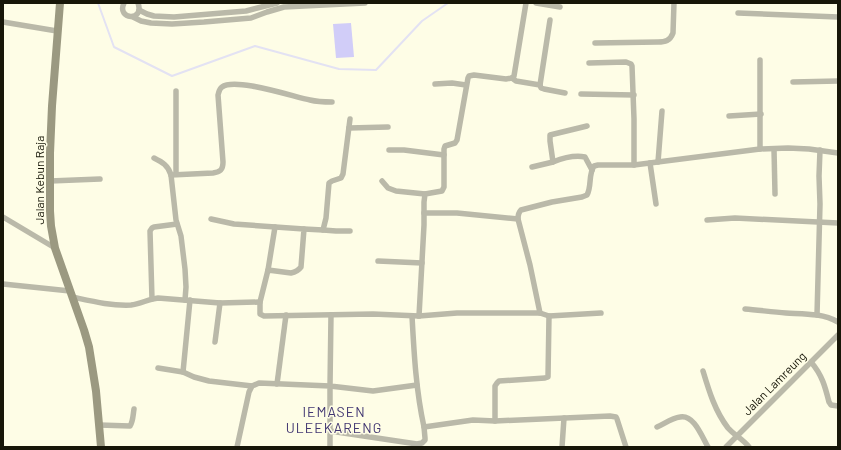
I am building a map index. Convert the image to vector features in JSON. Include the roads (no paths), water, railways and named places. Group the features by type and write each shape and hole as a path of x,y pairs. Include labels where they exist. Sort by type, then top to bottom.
{"street":[{"name":"Jalan Kebun Raja","path":"60,3 52,106 50,181 51,226 55,248 89,347 96,391 101,447"},
{"path":"133,17 138,13 138,3"},
{"path":"139,10 154,16 174,17 246,12 277,3"},
{"path":"121,4 125,15 130,17 151,23 172,24 251,18 284,7 312,4 365,3"},
{"path":"512,78 526,3"},
{"path":"536,3 560,7"},
{"path":"596,43 667,41 673,33 674,3"},
{"path":"738,13 838,17"},
{"path":"540,85 550,20"},
{"path":"3,22 57,31"},
{"path":"760,60 760,150"},
{"path":"589,63 626,62 631,64 634,95 634,165"},
{"path":"382,181 388,188 396,191 425,194 442,191 444,184 444,149 445,146 455,143 457,140 466,85 468,78 471,75 506,79 512,78 516,81 540,85 541,88 544,89 565,93"},
{"path":"793,82 838,81"},
{"path":"435,84 452,83 466,85"},
{"path":"173,175 218,173 222,169 223,162 218,95 223,86 232,84 253,87 276,91 311,101 332,102"},
{"path":"176,91 173,175 177,224 181,236 187,300 183,372"},
{"path":"581,94 634,95"},
{"path":"658,162 662,111"},
{"path":"729,116 761,114"},
{"path":"323,230 326,218 329,183 330,181 339,179 342,176 350,119"},
{"path":"554,162 550,135 587,126"},
{"path":"349,128 388,127"},
{"path":"540,313 518,215 521,210 587,195 590,189 592,170 594,166 634,165 788,148 838,153"},
{"path":"774,149 775,194"},
{"path":"389,150 404,150 444,155"},
{"path":"816,315 820,150"},
{"path":"532,167 582,156 585,157 592,170"},
{"path":"154,158 165,164 173,175"},
{"path":"650,163 656,204"},
{"path":"50,181 100,179"},
{"path":"419,316 425,194"},
{"path":"424,213 518,219"},
{"path":"3,217 55,248"},
{"path":"707,220 735,218 838,223"},
{"path":"211,219 234,224 336,231 350,230"},
{"path":"152,299 150,231 154,227 177,224"},
{"path":"275,227 268,270 260,302 260,314 262,316 373,314 419,316 457,313 540,313 549,316 601,313"},
{"path":"268,270 291,273 299,270 301,267 304,229"},
{"path":"378,261 422,263"},
{"path":"3,284 71,294 114,304 125,305 132,305 158,298 220,303 260,302"},
{"path":"215,342 220,303"},
{"path":"745,309 816,315 838,322"},
{"path":"277,384 286,315"},
{"path":"330,447 331,315"},
{"path":"330,431 417,444 422,443 425,440 417,385 412,316"},
{"path":"495,420 495,386 497,383 548,377 549,316"},
{"name":"Jalan Lamreung","path":"726,447 838,335"},
{"path":"811,362 818,370 823,381 829,402 831,405 838,406"},
{"path":"158,368 183,372 202,380 252,386 259,383 330,386 373,391 417,385"},
{"path":"703,371 715,408 729,429 749,447"},
{"path":"237,447 252,386"},
{"path":"99,425 130,426 134,409"},
{"path":"424,427 462,421 614,416 617,419 626,447"},
{"path":"657,427 679,417 691,419 708,447"},
{"path":"562,447 564,418"}],"waterway":[{"path":"98,3 114,47 172,76 255,46 339,69 376,70 422,21 448,3"}],"district":[{"name":"IEMASEN ULEEKARENG","path":"334,420"}]}
